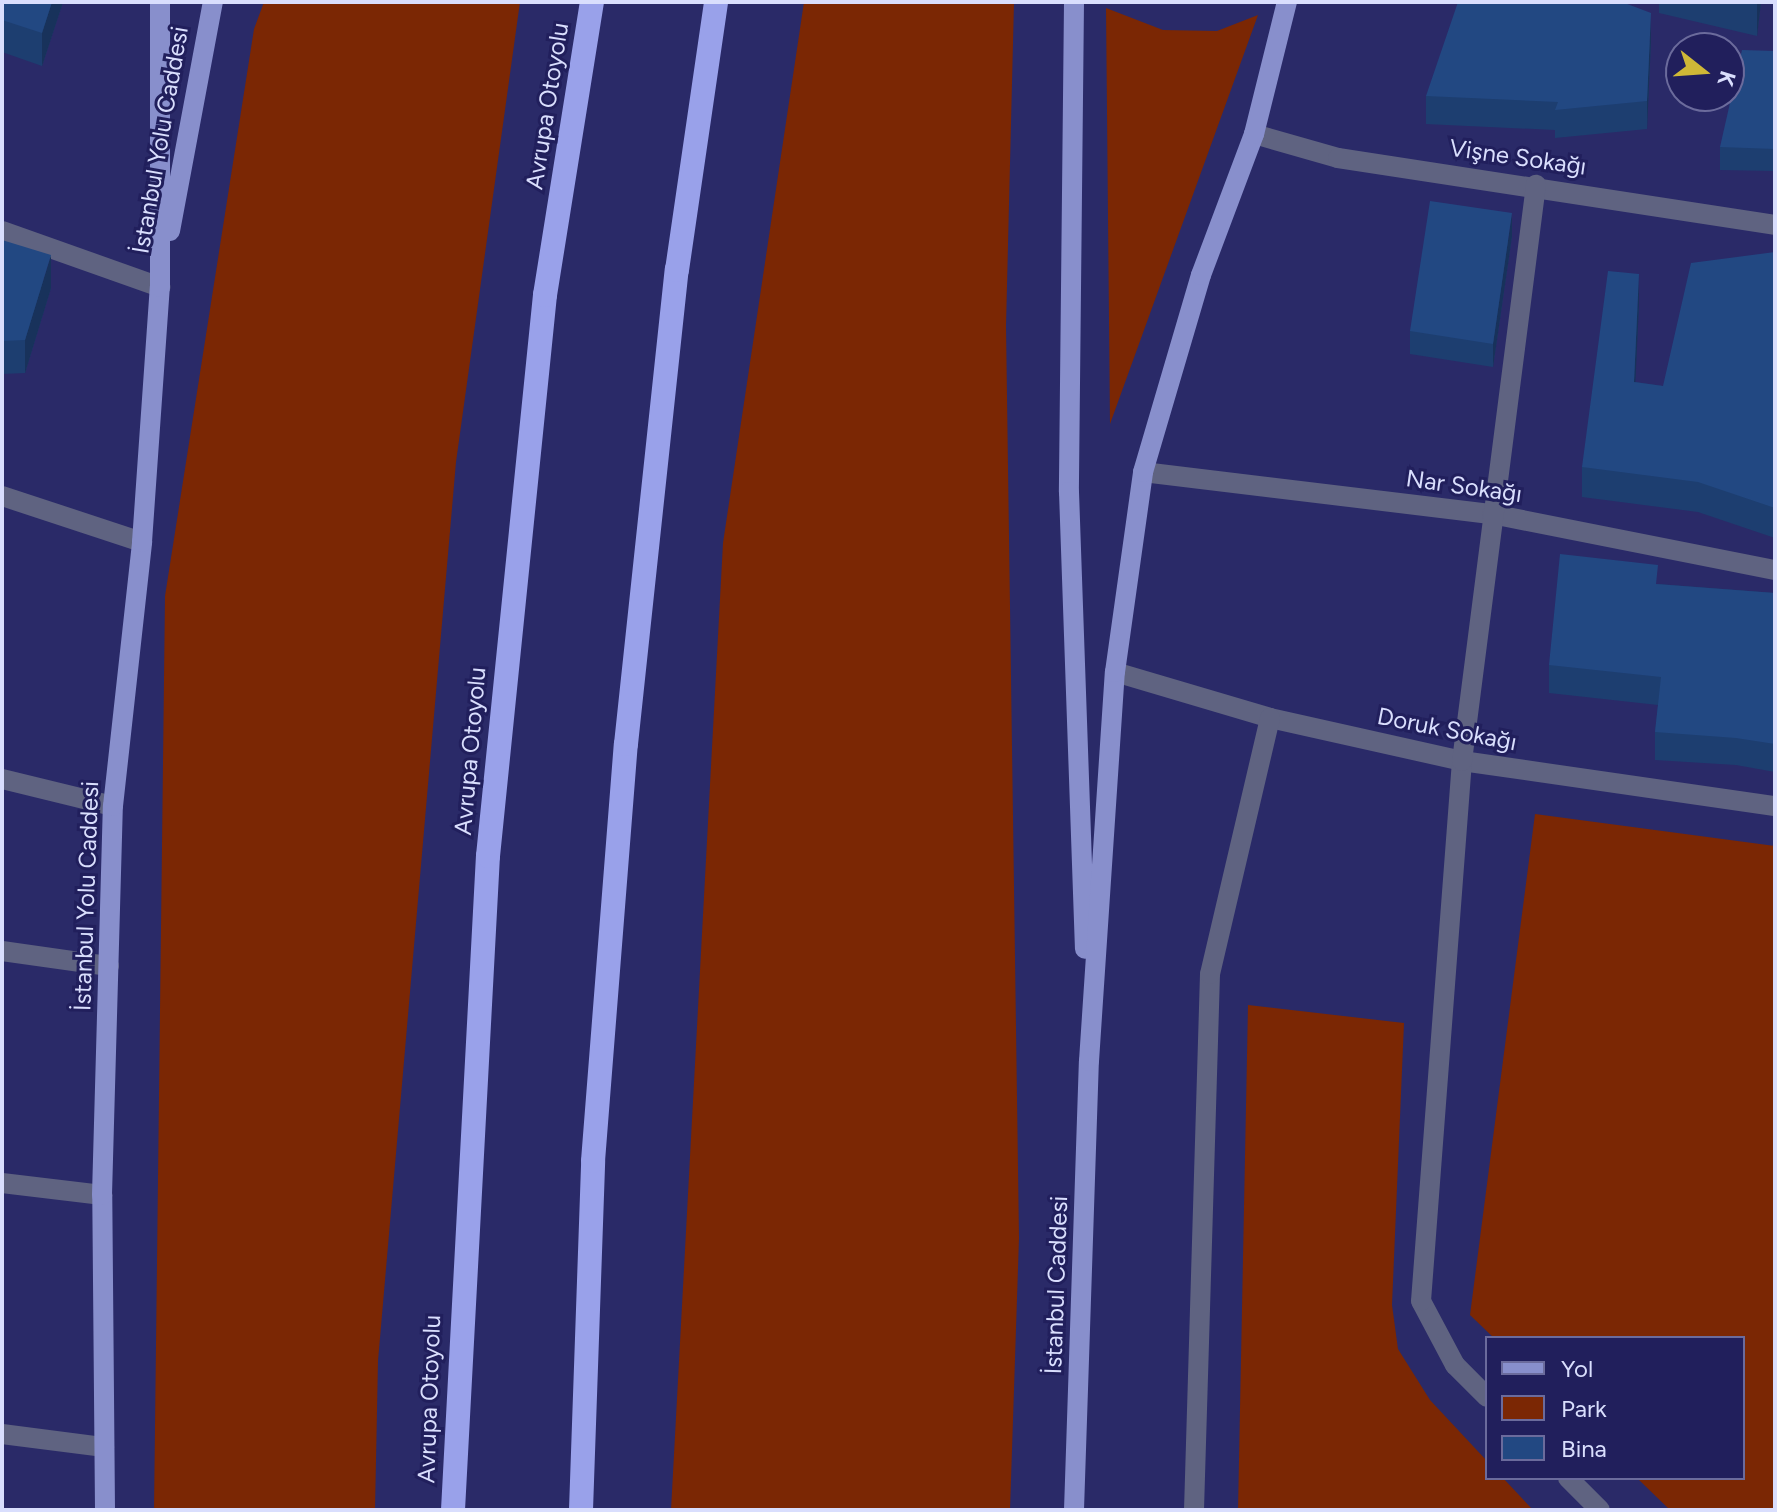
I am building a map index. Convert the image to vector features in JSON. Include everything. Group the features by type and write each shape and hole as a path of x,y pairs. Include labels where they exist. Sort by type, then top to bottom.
{"highway":[{"name":"Avrupa Otoyolu","path":"453,1510 488,856 545,295 592,2"},
{"path":"581,1510 593,1161 626,744 677,270 716,2"}],"main road":[{"name":"İstanbul Yolu Caddesi","path":"105,1510 102,1195 113,806 142,542 160,287 160,2"},
{"name":"İstanbul Yolu Caddesi","path":"160,287 200,53 213,2"},
{"path":"1074,2 1069,492 1089,1061"},
{"path":"1089,1061 1115,672 1143,472 1201,275 1254,134 1287,2"},
{"name":"İstanbul Caddesi","path":"1074,1510 1089,1061"}],"street":[{"name":"Vişne Sokağı","path":"1254,134 1338,158 1536,185 1775,225"},
{"path":"1485,1395 1455,1365 1421,1301 1462,761 1536,185"},
{"path":"2,231 160,287"},
{"name":"Nar Sokağı","path":"1143,472 1492,514 1775,570"},
{"path":"2,496 142,542"},
{"name":"Doruk Sokağı","path":"1115,672 1270,718 1462,761 1775,806"},
{"path":"1194,1510 1210,974 1270,718"},
{"path":"2,779 113,806"},
{"path":"2,951 109,966"},
{"path":"2,1183 102,1195"},
{"path":"2,1434 104,1447"},
{"path":"1570,1480 1600,1510"}],"green space":[{"path":"264,2 520,2 456,462 378,1361 375,1510 154,1510 165,596 254,29"},
{"path":"804,2 1014,2 1006,326 1019,1238 1010,1510 671,1510 723,543"},
{"path":"1106,8 1163,30 1217,31 1258,15 1110,424"},
{"path":"1535,814 1775,846 1775,1510 1670,1510 1639,1480 1745,1480 1745,1336 1492,1336 1470,1315"},
{"path":"1248,1005 1404,1023 1392,1305 1398,1349 1430,1400 1485,1459 1485,1480 1505,1480 1533,1510 1238,1510"}],"building":[{"path":"2,2 52,2 42,33 2,20"},
{"path":"1458,2 1622,2 1651,13 1647,101 1555,110 1558,102 1426,96"},
{"path":"1745,50 1775,51 1775,149 1720,147 1728,112 1745,112"},
{"path":"1430,201 1512,213 1493,344 1410,331"},
{"path":"2,240 51,255 25,340 2,341"},
{"path":"1775,252 1775,508 1698,482 1582,467 1608,271 1639,274 1634,382 1663,386 1691,263"},
{"path":"1560,554 1658,565 1656,584 1775,593 1775,744 1655,732 1661,677 1549,665"}]}
